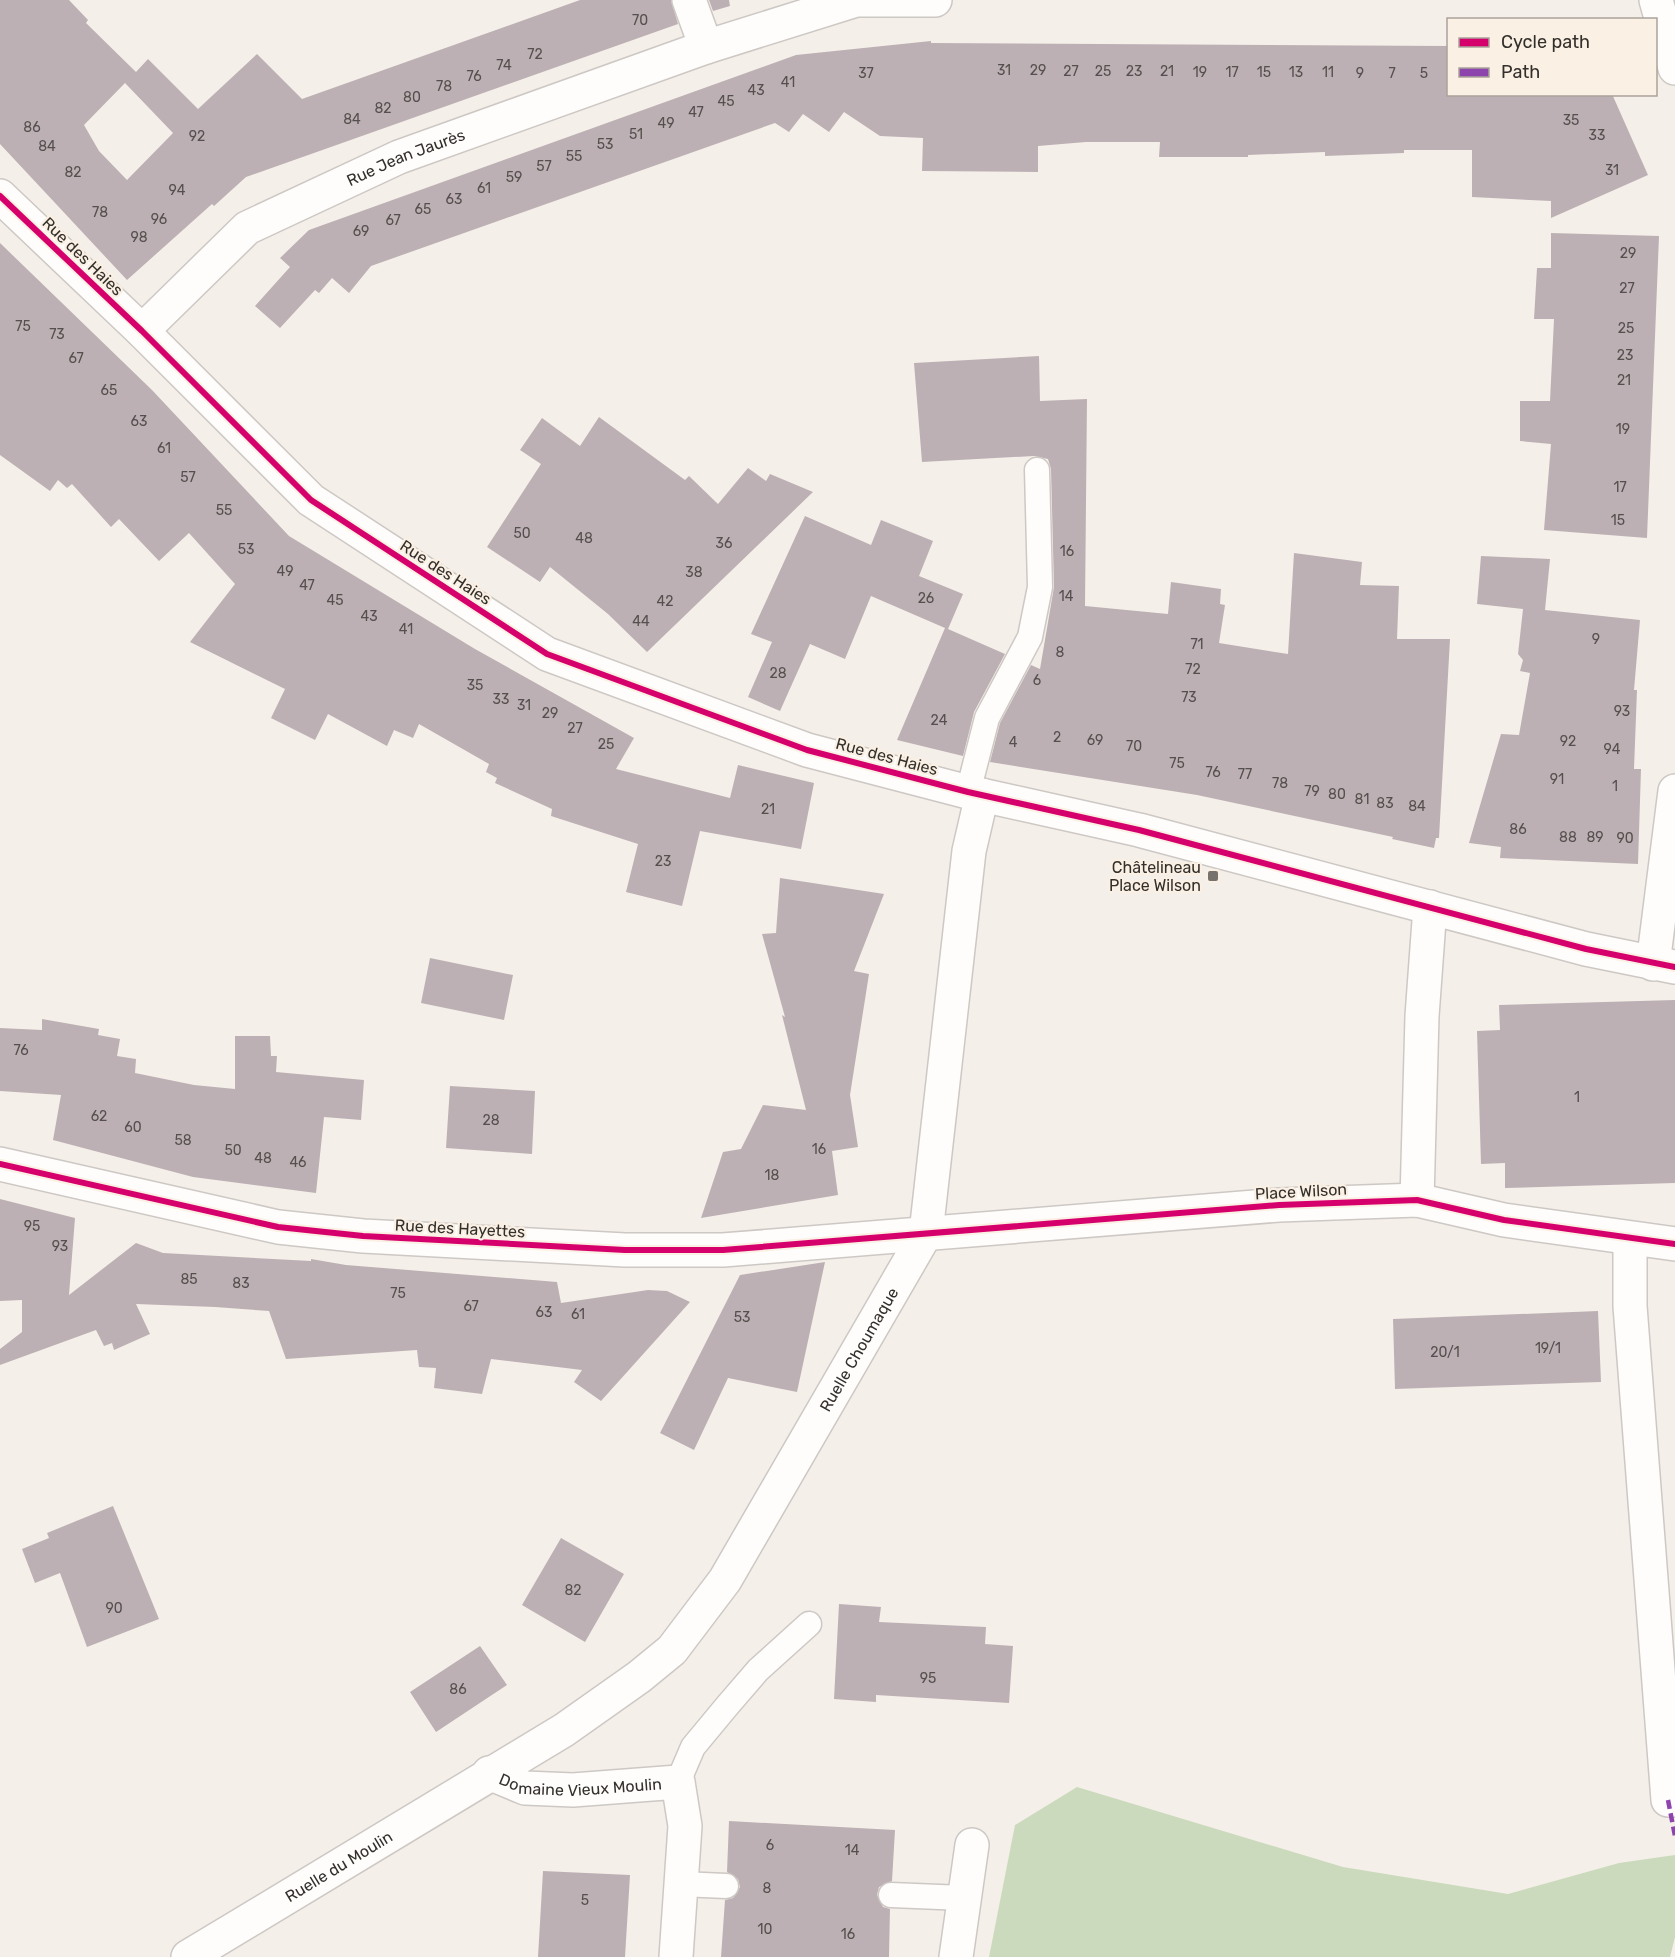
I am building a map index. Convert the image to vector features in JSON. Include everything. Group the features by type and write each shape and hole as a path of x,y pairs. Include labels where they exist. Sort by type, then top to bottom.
{"street":[{"path":"689,0 706,47"},
{"name":"Rue Jean Jaurès","path":"142,331 247,228 399,157 706,47 856,0 935,0"},
{"path":"1656,0 1675,68"},
{"name":"Rue des Haies","path":"0,196 142,331 311,500 547,654 807,750 975,793"},
{"path":"975,793 1138,830 1664,966 1675,791"},
{"name":"Ruelle Choumaque","path":"489,1773 564,1730 639,1677 672,1650 725,1580 926,1233 975,793"},
{"path":"1417,1200 1422,1016 1430,907"},
{"name":"Rue des Hayettes","path":"0,1164 279,1227 363,1236 626,1251 723,1250 926,1233"},
{"name":"Place Wilson","path":"926,1233 1279,1205 1417,1200 1504,1220 1630,1240 1675,1244"},
{"path":"1630,1240 1630,1306 1668,1800 1675,1800"},
{"name":"Domaine Vieux Moulin","path":"489,1773 525,1788 573,1790 678,1782 685,1826 676,1957"},
{"name":"Ruelle du Moulin","path":"188,1957 489,1773"},
{"path":"956,1957 972,1845"}],"lane":[{"path":"975,793 987,717 1030,637 1040,587 1037,470"},
{"path":"678,1782 693,1747 758,1670 809,1624"},
{"path":"681,1884 726,1886"},
{"path":"891,1895 964,1898"}],"green space":[{"path":"1077,1787 1343,1867 1508,1894 1619,1863 1675,1855 1675,1937 1670,1957 989,1957 1015,1825"}],"building":[{"path":"0,0 69,0 88,20 86,23 136,72 148,59 198,109 257,54 302,99 580,0 671,0 678,24 246,177 214,206 212,204 127,280 0,144","holes":["125,83 173,133 127,180 99,151 84,125"]},
{"path":"709,0 729,0 730,6 713,11"},
{"path":"931,41 931,43 1447,46 1447,96 1613,96 1648,175 1551,218 1551,201 1472,197 1472,150 1404,150 1404,153 1325,156 1325,152 1248,155 1248,157 1159,157 1160,142 1086,142 1038,146 1038,172 922,171 923,138 880,136 844,112 829,132 803,114 789,132 775,123 371,266 349,293 332,278 319,293 315,290 280,328 255,306 290,267 280,258 309,230 796,55"},
{"path":"1551,233 1659,236 1647,538 1544,530 1551,444 1520,441 1520,401 1550,401 1554,319 1534,319 1537,268 1551,268"},
{"path":"0,243 152,390 289,536 475,649 634,738 616,769 730,798 738,765 814,783 801,849 700,831 682,906 626,892 638,844 551,816 552,809 495,783 497,778 486,772 489,764 419,724 413,738 394,730 387,746 328,714 315,740 271,718 285,689 190,642 235,584 189,533 159,561 119,519 111,527 72,484 67,488 58,480 50,491 0,455"},
{"path":"1039,356 1040,401 1087,399 1085,606 1168,614 1171,582 1221,589 1220,604 1225,605 1219,643 1288,654 1294,553 1362,562 1360,585 1399,586 1397,639 1450,639 1439,838 1436,838 1434,848 1197,795 990,762 1000,723 1031,665 1040,669 1054,587 1051,469 1048,459 1034,456 922,462 914,363"},
{"path":"599,417 685,480 689,476 718,504 748,468 766,481 770,474 813,492 647,652 608,614 550,567 540,582 487,547 541,464 520,450 542,418 580,446"},
{"path":"805,516 871,545 881,520 933,541 919,576 963,594 948,629 1005,654 974,712 963,756 897,740 945,628 871,596 845,659 810,644 780,711 748,697 772,642 751,634"},
{"path":"1481,556 1550,559 1545,610 1640,620 1634,690 1637,690 1634,769 1641,769 1638,864 1500,858 1501,847 1469,843 1501,734 1519,735 1530,673 1520,671 1523,660 1518,654 1523,609 1477,604"},
{"path":"780,878 884,894 854,971 869,974 850,1095 858,1147 832,1151 838,1195 701,1218 723,1152 741,1149 763,1105 806,1110 782,1015 785,1017 762,934 776,933"},
{"path":"430,958 513,975 504,1020 421,1003"},
{"path":"1675,1000 1675,1183 1505,1188 1505,1163 1481,1164 1477,1031 1500,1030 1499,1005"},
{"path":"42,1019 99,1029 98,1035 120,1039 117,1056 136,1059 135,1073 194,1085 235,1089 235,1036 270,1036 271,1056 277,1056 276,1072 364,1080 361,1120 324,1117 316,1193 193,1177 53,1140 61,1095 0,1091 0,1028 42,1030"},
{"path":"450,1086 535,1091 532,1154 446,1148"},
{"path":"0,1199 75,1218 69,1295 136,1243 163,1253 311,1261 311,1259 346,1265 557,1282 561,1303 648,1290 667,1291 690,1302 601,1401 574,1382 582,1370 491,1359 482,1394 434,1388 436,1368 419,1367 417,1350 286,1359 269,1311 215,1307 136,1304 150,1334 114,1350 112,1343 104,1346 96,1330 0,1365 0,1349 22,1332 22,1300 0,1301"},
{"path":"825,1262 797,1392 728,1378 694,1450 660,1433 740,1275"},
{"path":"1598,1311 1601,1382 1395,1389 1393,1319"},
{"path":"113,1506 159,1619 87,1647 60,1573 35,1583 22,1549 49,1538 47,1533"},
{"path":"561,1538 624,1574 585,1642 522,1605"},
{"path":"839,1604 881,1607 879,1622 986,1627 985,1644 1013,1646 1009,1703 876,1695 876,1702 834,1699"},
{"path":"480,1646 507,1685 436,1732 410,1692"},
{"path":"729,1821 895,1830 892,1881 879,1887 877,1895 883,1907 890,1909 889,1957 721,1957 725,1900 733,1898 740,1887 738,1879 727,1872"},
{"path":"543,1871 630,1875 625,1957 538,1957"}],"marked path":[{"path":"1668,1800 1675,1836"}],"cycle path":[{"path":"0,196 142,331 311,500 547,654 807,750 968,792 1139,830 1586,949 1675,967"},
{"path":"0,1164 278,1227 363,1236 625,1250 723,1250 1279,1205 1417,1200 1504,1220 1675,1244"}],"place":[{"name":"Châtelineau Place Wilson","path":"1213,876"}]}
